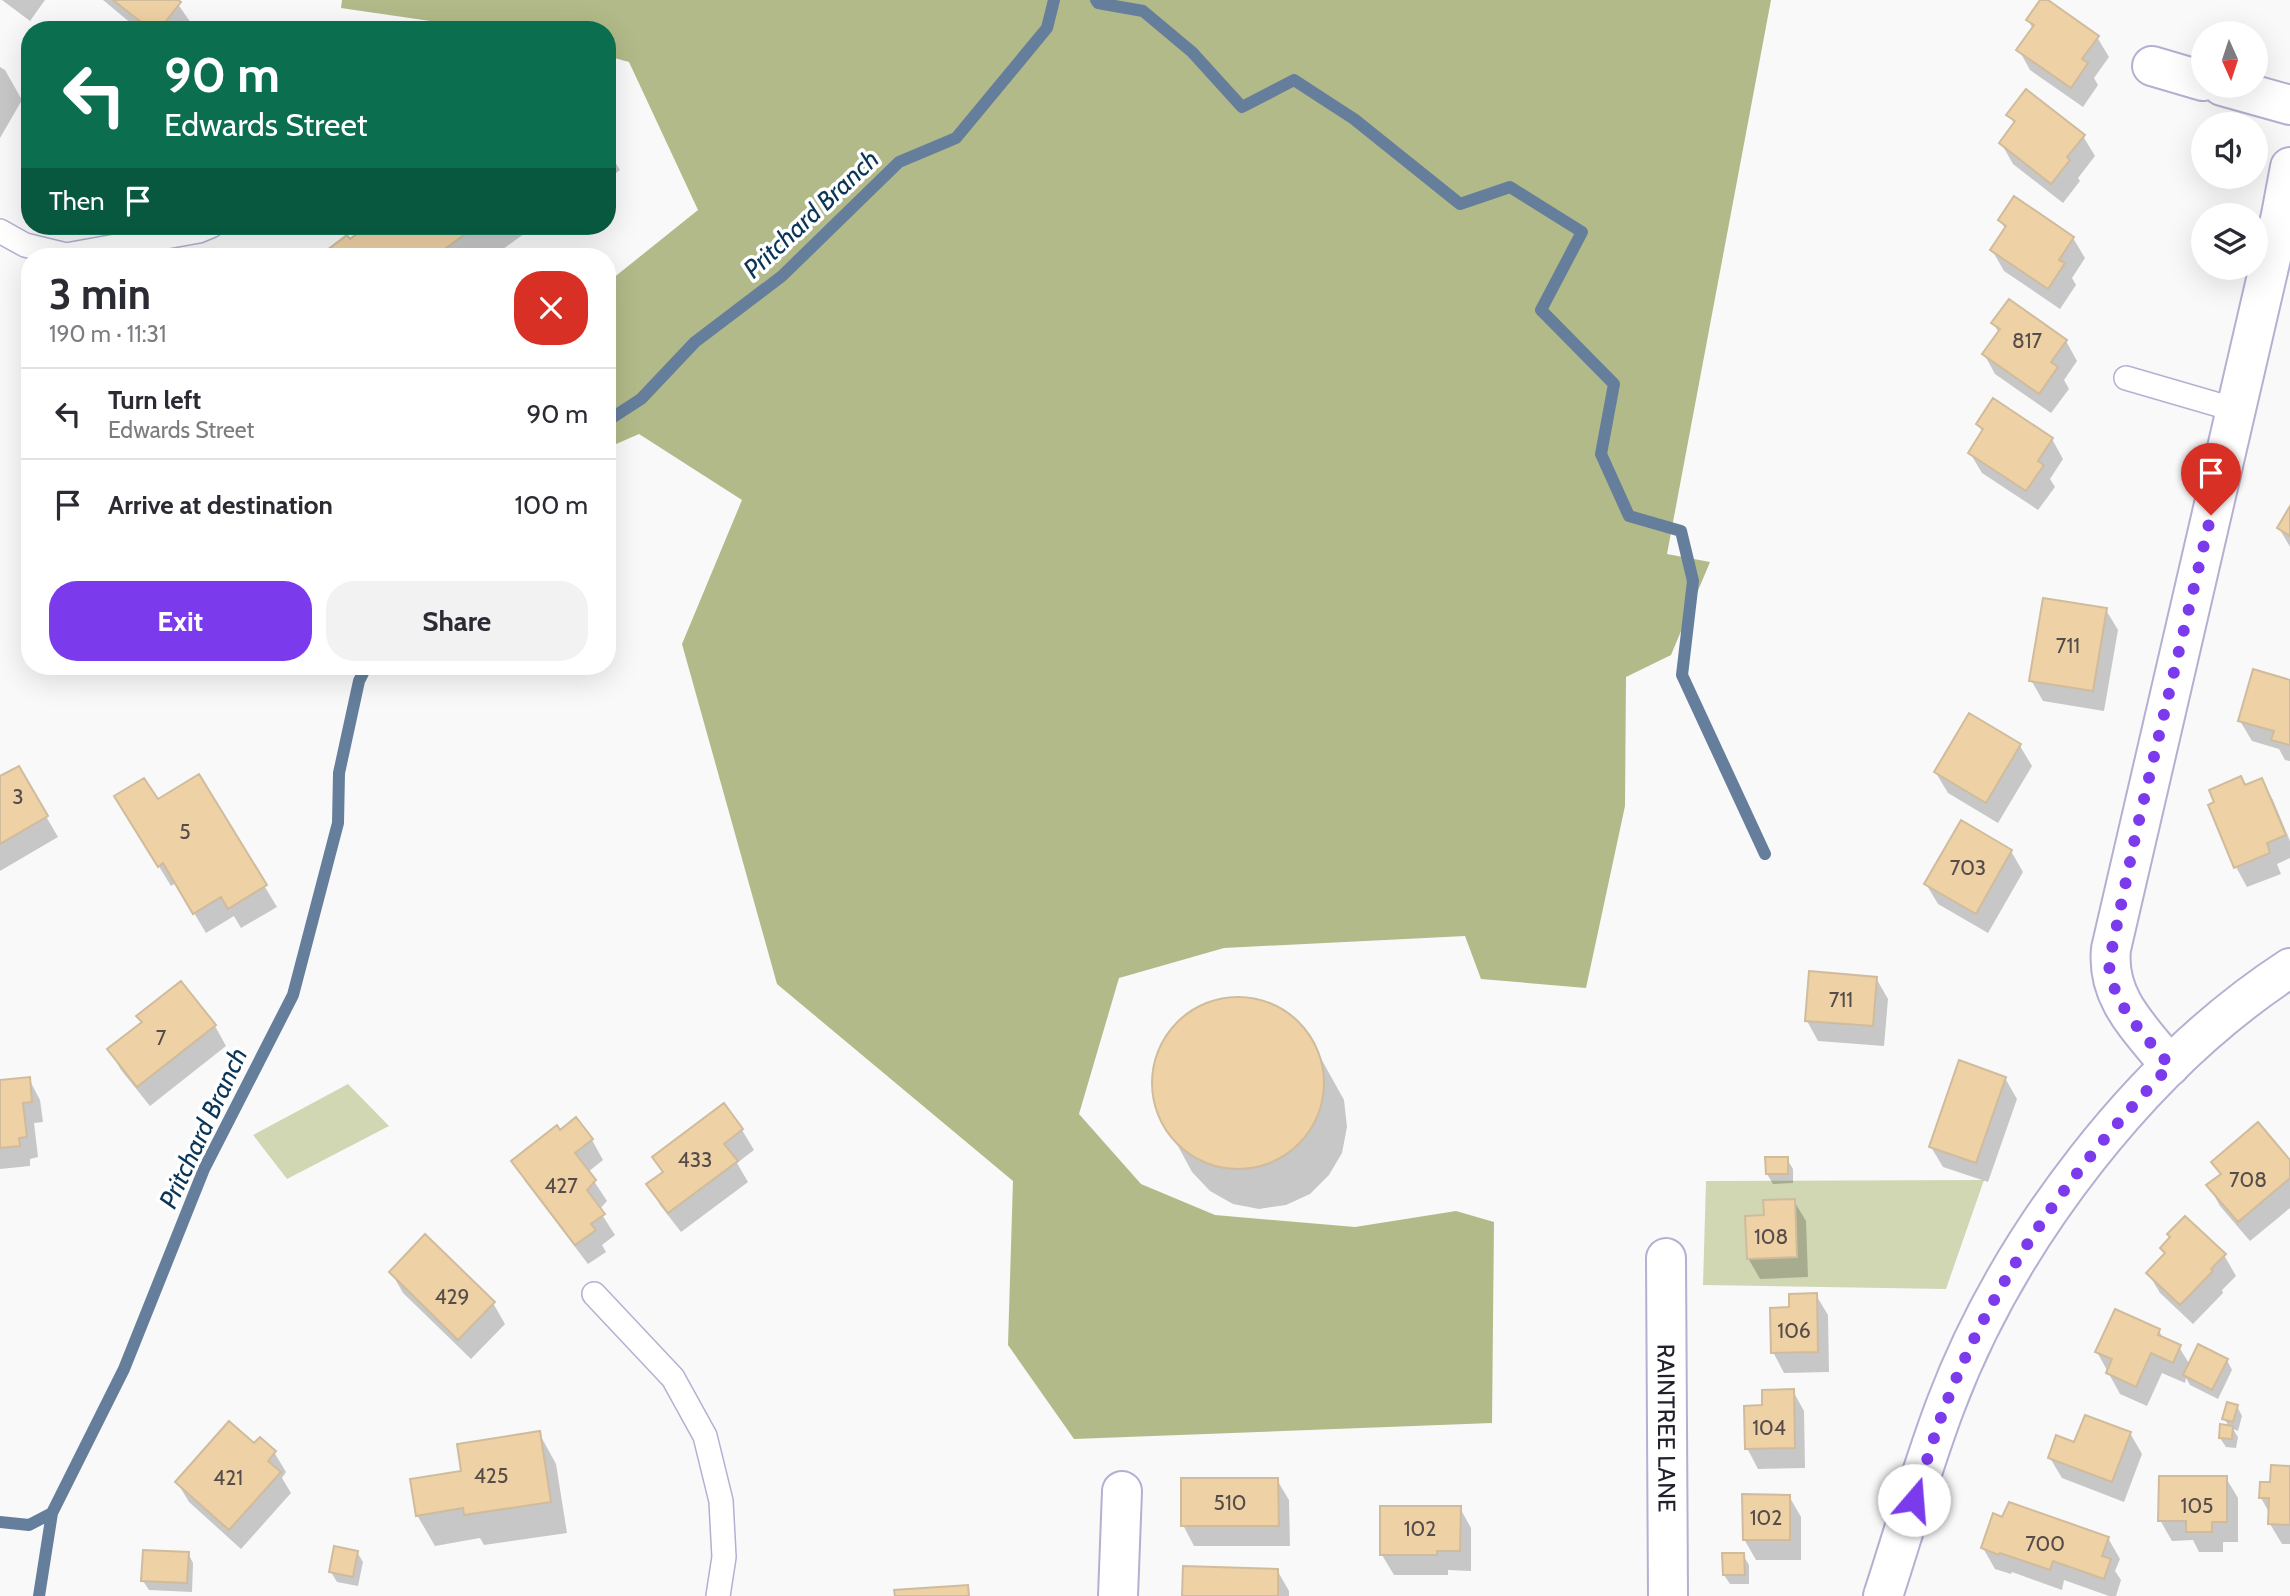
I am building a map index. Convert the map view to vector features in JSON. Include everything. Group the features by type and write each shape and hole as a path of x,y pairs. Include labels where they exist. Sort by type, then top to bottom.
{"street":[{"path":"2152,66 2191,77"},
{"path":"2265,98 2290,105"},
{"path":"2170,1066 2120,1000 2110,974 2111,949 2290,167"},
{"path":"1883,1596 1946,1404 1978,1331 2015,1263 2061,1195 2106,1136 2170,1066 2202,1036 2290,968"},
{"name":"RAINTREE LANE","path":"1666,1258 1668,1596"},
{"path":"1118,1596 1122,1491"}],"lane":[{"path":"0,231 26,245 38,248"},
{"path":"105,248 177,235"},
{"path":"2126,378 2236,410"},
{"path":"594,1294 673,1378 705,1436 721,1501 724,1557 719,1596"}],"green space":[{"path":"342,0 1771,0 1667,554 1710,562 1671,655 1626,677 1625,806 1586,988 1481,979 1465,936 1224,948 1119,978 1079,1114 1141,1184 1215,1215 1355,1227 1456,1211 1494,1222 1492,1423 1074,1439 1008,1345 1013,1181 777,984 682,644 742,500 639,434 616,444 616,276 698,210 629,62 616,58 616,21 430,21 341,8"},
{"path":"348,1084 389,1126 287,1179 253,1135"},
{"path":"1984,1180 1946,1289 1703,1285 1706,1181"}],"building":[{"path":"113,0 181,2 166,21 140,21"},
{"path":"2040,0 2048,0 2099,36 2082,59 2088,63 2071,88 2016,50 2034,25 2026,20"},
{"path":"2026,89 2085,135 2067,157 2070,160 2051,184 1999,143 2015,121 2006,115"},
{"path":"2014,196 2074,237 2059,260 2065,263 2048,289 1990,250 2006,226 1998,220"},
{"path":"347,235 350,239 355,235 464,235 446,248 330,248"},
{"path":"2009,299 2067,340 2051,362 2058,367 2039,394 1982,354 2000,329 1991,323"},
{"path":"1993,398 2053,438 2038,461 2044,465 2026,491 1968,453 1983,429 1976,424"},
{"path":"2290,506 2290,536 2277,528"},
{"path":"2043,598 2107,608 2093,691 2029,681"},
{"path":"2253,669 2290,680 2290,745 2271,740 2274,731 2238,721"},
{"path":"1969,713 2021,744 1986,803 1934,772"},
{"path":"19,766 48,816 0,844 0,776"},
{"path":"199,774 267,885 228,909 221,897 193,914 163,863 158,867 114,796 144,778 158,799"},
{"path":"2241,776 2245,785 2262,778 2286,835 2267,843 2270,853 2234,868 2208,805 2214,802 2209,790"},
{"path":"1961,820 2012,850 1976,914 1924,884"},
{"path":"1809,971 1877,977 1873,1026 1805,1021"},
{"path":"181,981 216,1025 137,1087 107,1049 142,1022 136,1016"},
{"path":"1238,997 1271,1004 1299,1022 1317,1050 1324,1083 1317,1116 1299,1144 1271,1162 1238,1169 1205,1162 1177,1144 1159,1116 1152,1083 1159,1050 1177,1022 1205,1004"},
{"path":"1959,1060 2006,1077 1976,1163 1929,1147"},
{"path":"30,1077 32,1102 23,1103 27,1137 19,1138 20,1146 0,1148 0,1080"},
{"path":"724,1103 743,1129 724,1144 738,1161 668,1213 646,1184 663,1172 652,1157"},
{"path":"576,1117 593,1139 575,1153 596,1180 587,1190 605,1214 591,1224 596,1230 575,1245 511,1161 557,1125 560,1130"},
{"path":"2258,1122 2290,1160 2290,1178 2238,1222 2206,1185 2221,1174 2211,1162"},
{"path":"1765,1157 1788,1157 1788,1174 1766,1174"},
{"path":"1795,1199 1797,1257 1747,1259 1745,1216 1764,1215 1763,1200"},
{"path":"2185,1216 2226,1254 2180,1305 2146,1273 2165,1253 2160,1248 2170,1237 2167,1234"},
{"path":"425,1234 495,1302 458,1340 389,1272"},
{"path":"1817,1293 1818,1352 1771,1353 1770,1308 1789,1307 1789,1294"},
{"path":"2115,1309 2160,1329 2158,1335 2181,1345 2173,1363 2151,1353 2136,1387 2106,1373 2112,1359 2095,1352"},
{"path":"2198,1344 2228,1359 2212,1390 2183,1375"},
{"path":"1794,1389 1795,1448 1745,1449 1744,1406 1762,1405 1762,1390"},
{"path":"2227,1402 2238,1405 2233,1422 2222,1419"},
{"path":"2085,1415 2131,1432 2112,1482 2048,1458 2056,1435 2074,1442"},
{"path":"229,1421 254,1443 260,1437 276,1451 268,1461 281,1472 229,1530 175,1482"},
{"path":"2220,1424 2233,1426 2232,1439 2219,1438"},
{"path":"540,1431 551,1502 464,1515 463,1508 416,1516 410,1479 461,1471 457,1444"},
{"path":"2271,1465 2290,1466 2290,1525 2268,1524 2269,1498 2259,1498 2260,1482 2270,1482"},
{"path":"2159,1476 2227,1476 2227,1522 2212,1522 2212,1532 2186,1532 2186,1521 2158,1521"},
{"path":"1181,1478 1278,1478 1279,1526 1181,1526"},
{"path":"1742,1494 1790,1495 1790,1540 1743,1540"},
{"path":"2009,1502 2109,1537 2102,1556 2111,1559 2104,1579 2053,1561 2050,1570 1981,1548 1993,1513 2002,1517"},
{"path":"1380,1506 1461,1506 1460,1551 1437,1551 1437,1555 1380,1555"},
{"path":"334,1546 358,1551 353,1577 329,1572"},
{"path":"143,1550 189,1552 187,1583 141,1581"},
{"path":"1722,1553 1744,1553 1745,1575 1723,1575"},
{"path":"1183,1566 1278,1569 1278,1596 1182,1596"},
{"path":"968,1585 969,1596 895,1596 894,1590"}],"waterway":[{"name":"Pritchard Branch","path":"616,415 641,399 695,342 782,276 899,162 956,138 1047,28 1054,0"},
{"path":"1096,0 1098,3 1143,11 1192,52 1242,107 1294,80 1354,119 1460,204 1510,187 1582,232 1541,310 1614,384 1601,454 1629,516 1681,531 1693,581 1682,675 1765,854"},
{"name":"Pritchard Branch","path":"39,1596 52,1513 124,1369 204,1169 293,995 338,823 339,773 362,675"},
{"path":"0,1522 29,1525 52,1513"}],"route":[{"path":"1914,1500 1946,1404 1978,1331 2015,1263 2061,1195 2106,1136 2170,1066 2120,1000 2110,974 2109,963 2136,833 2211,515"}]}
